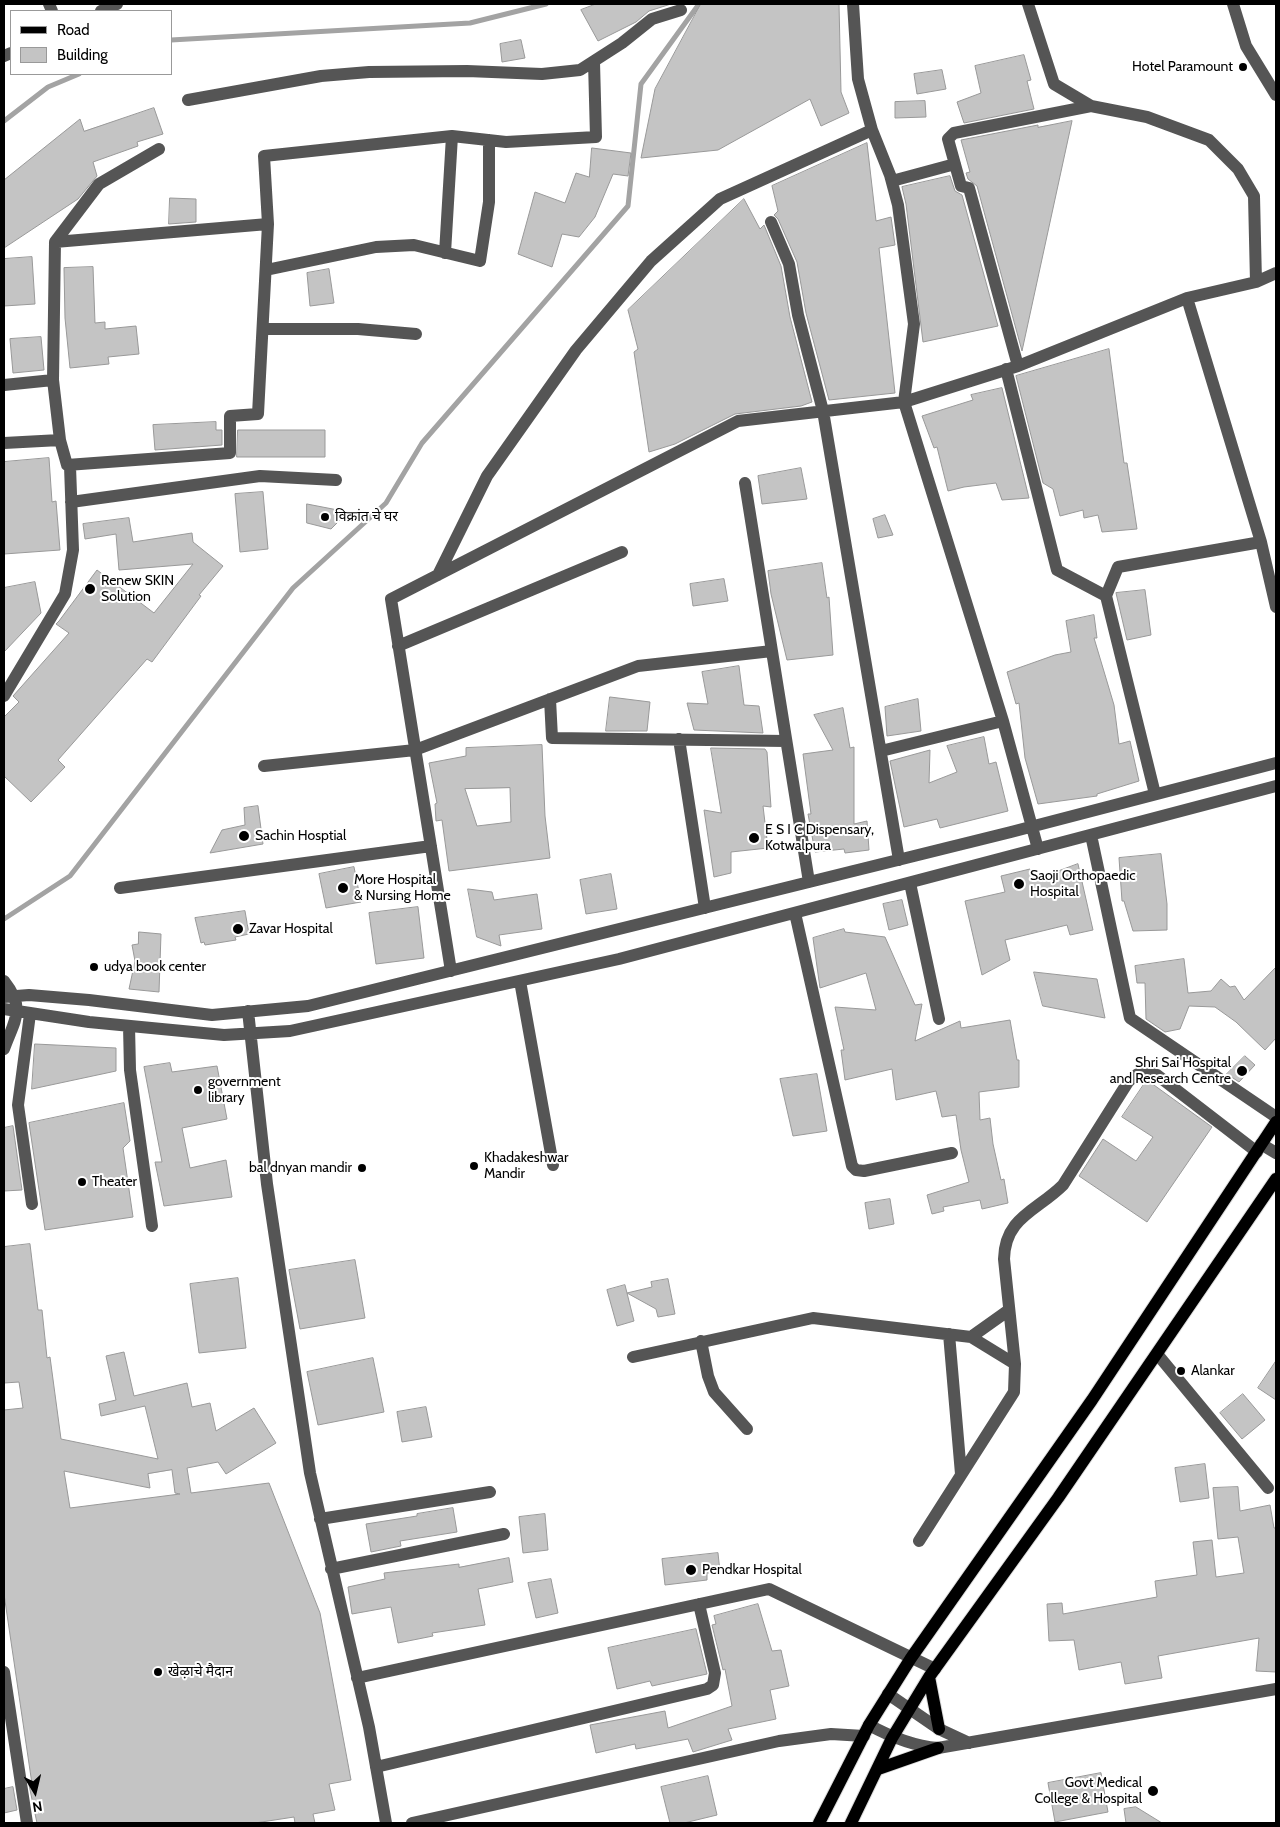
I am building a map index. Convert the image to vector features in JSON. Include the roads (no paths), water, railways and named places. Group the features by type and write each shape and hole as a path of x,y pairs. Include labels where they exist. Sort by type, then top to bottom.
{"main road":[{"path":"819,1823 866,1731 911,1658 1092,1400 1276,1122"},
{"path":"851,1823 892,1738 932,1673 1158,1354 1276,1179"},
{"path":"932,1673 939,1729"},
{"path":"878,1769 938,1748"}],"street":[{"path":"103,10 118,4"},
{"path":"853,4 858,79 872,130 892,181 898,205 914,324 904,402 1003,721 1038,850"},
{"path":"1028,4 1054,84 1091,106 1147,117 1209,140 1238,168 1254,196 1256,282"},
{"path":"1233,4 1246,46 1276,95"},
{"path":"188,100 321,76 359,72 466,71 542,74 580,70 622,44 652,18 681,10"},
{"path":"66,465 230,454 230,416 258,414 264,329 268,224 264,156 452,136 506,142 596,137 594,62"},
{"path":"1091,106 954,133 948,139 961,186 970,188 1058,570 1106,596"},
{"path":"438,575 487,476 576,350 652,261 720,199 872,130"},
{"path":"445,253 452,136"},
{"path":"266,270 376,247 414,245 480,262 489,202 489,140"},
{"path":"4,696 65,594 73,550 70,466 66,465 60,440 53,380 55,242 99,184 159,149"},
{"path":"892,181 955,164"},
{"path":"771,222 789,264 798,315 823,411 899,860"},
{"path":"55,242 268,224"},
{"path":"451,971 391,599 738,421 904,402 1012,368 1186,298 1256,282 1276,273"},
{"path":"1186,298 1261,542 1276,607"},
{"path":"264,329 358,329 416,334"},
{"path":"4,385 53,380"},
{"path":"4,443 60,440"},
{"path":"71,502 260,476 336,480"},
{"path":"745,483 809,882"},
{"path":"1155,794 1106,596 1118,567 1261,542"},
{"path":"398,646 622,552"},
{"path":"264,766 415,750 638,666 772,651"},
{"path":"550,699 552,738 786,741"},
{"path":"881,751 1003,721"},
{"path":"679,739 705,908"},
{"path":"10,996 89,1000 212,1014 308,1006 899,860 1276,763"},
{"path":"4,1009 129,1026 224,1036 290,1031 619,959 1276,786"},
{"path":"1091,835 1130,1018 1276,1118"},
{"path":"120,888 431,846"},
{"path":"910,883 939,1019"},
{"path":"795,913 852,1166 856,1170 864,1171 952,1153"},
{"path":"4,981 10,996 24,1013 18,1106 32,1204"},
{"path":"520,981 553,1165"},
{"path":"248,1011 270,1204 310,1473 357,1678 386,1823"},
{"path":"4,1049 24,1013"},
{"path":"129,1026 130,1070 152,1226"},
{"path":"919,1540 1011,1398 1015,1383 1015,1364 1004,1259 1005,1244 1009,1232 1016,1222 1052,1196 1063,1185 1128,1082 1136,1073 1147,1071 1157,1075 1259,1148 1276,1153"},
{"path":"971,1337 1009,1310"},
{"path":"633,1357 813,1318 971,1337 1015,1364"},
{"path":"949,1334 961,1474"},
{"path":"701,1341 708,1376 714,1392 747,1429"},
{"path":"1158,1354 1268,1488"},
{"path":"320,1519 490,1492"},
{"path":"331,1569 504,1534"},
{"path":"357,1678 770,1589 911,1658 932,1673"},
{"path":"376,1767 707,1689 713,1685 715,1673 699,1604"},
{"path":"4,1672 27,1823"},
{"path":"412,1823 779,1741 866,1731 919,1746 938,1748 1276,1689"},
{"path":"888,1694 908,1710 939,1729 968,1743"}],"waterway":[{"path":"172,40 470,23 546,4"},
{"path":"4,919 70,876 293,588 386,503 422,443 628,206 641,84 699,4"},
{"path":"4,121 48,87 77,75"}],"place":[{"name":"Hotel Paramount","path":"1243,67"},
{"name":"विक्रांत चे घर","path":"325,517"},
{"name":"Renew SKIN Solution","path":"90,589"},
{"name":"Sachin Hosptial","path":"244,836"},
{"name":"E S I C Dispensary, Kotwalpura","path":"754,838"},
{"name":"Saoji Orthopaedic Hospital","path":"1019,884"},
{"name":"More Hospital & Nursing Home","path":"343,888"},
{"name":"Zavar Hospital","path":"238,929"},
{"name":"udya book center","path":"94,967"},
{"name":"Shri Sai Hospital and Research Centre","path":"1242,1071"},
{"name":"government library","path":"198,1090"},
{"name":"Khadakeshwar Mandir","path":"474,1166"},
{"name":"bal dnyan mandir","path":"362,1168"},
{"name":"Theater","path":"82,1182"},
{"name":"Alankar","path":"1181,1371"},
{"name":"Pendkar Hospital","path":"691,1570"},
{"name":"खेऴाचे मैदान","path":"158,1672"},
{"name":"Govt Medical College & Hospital","path":"1153,1791"}]}
